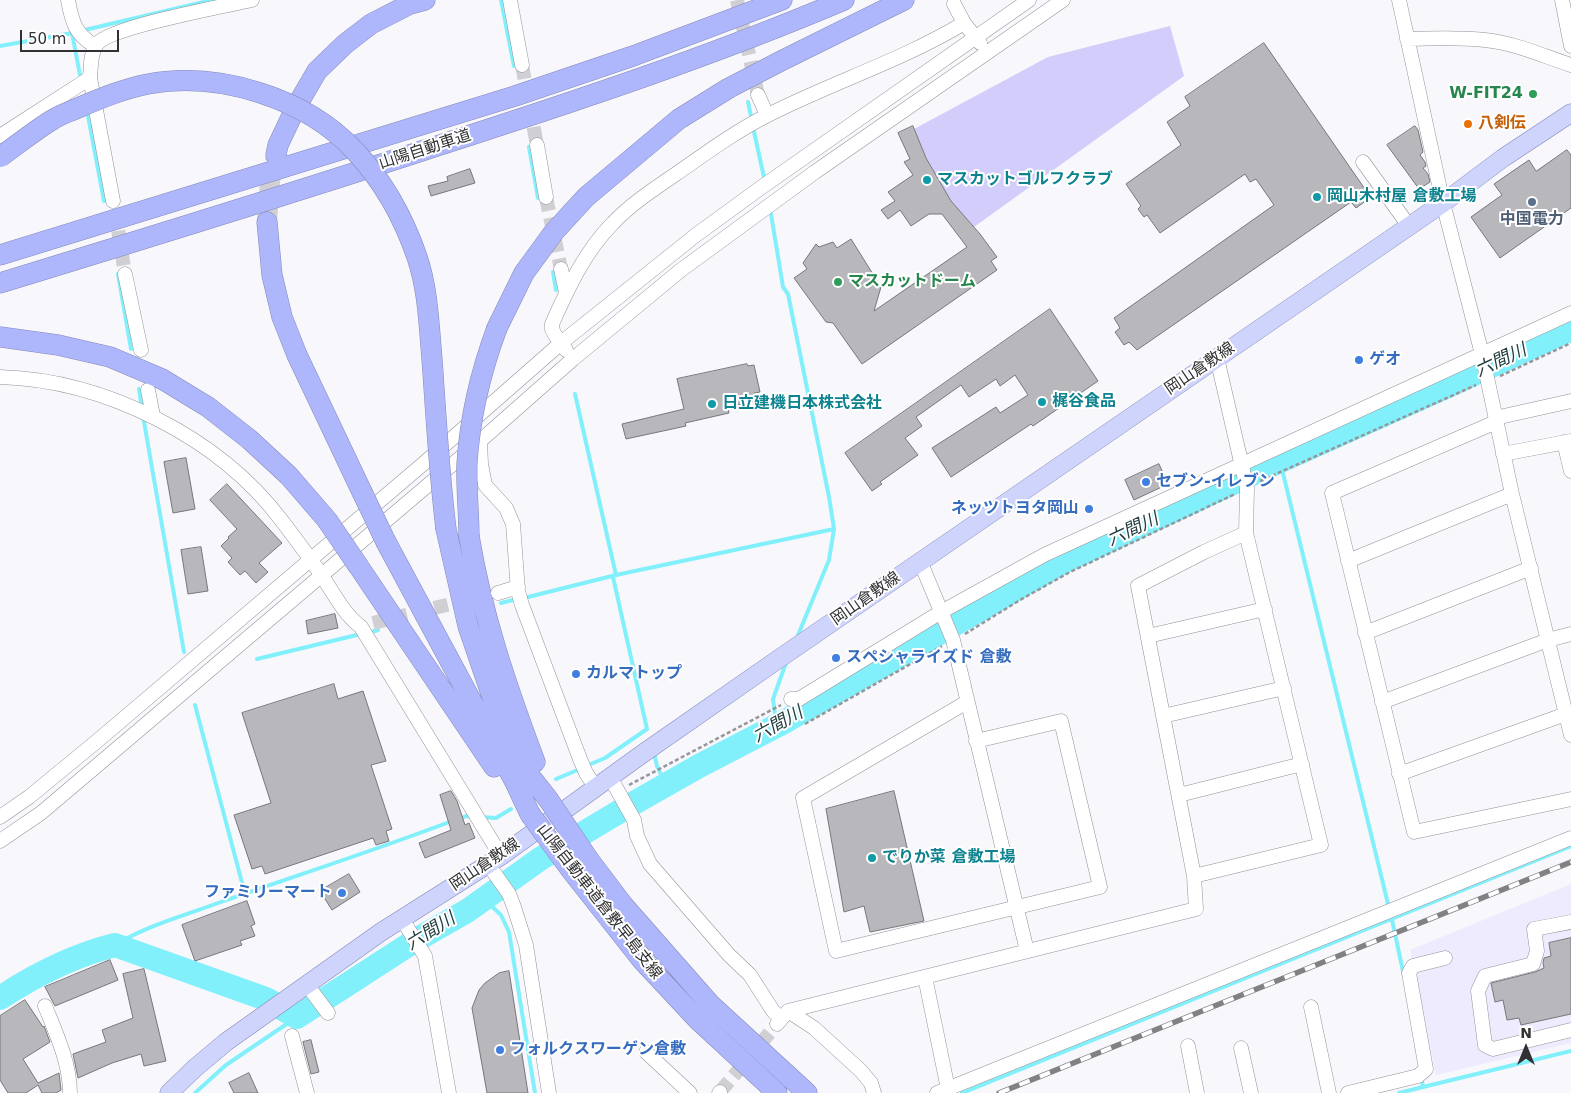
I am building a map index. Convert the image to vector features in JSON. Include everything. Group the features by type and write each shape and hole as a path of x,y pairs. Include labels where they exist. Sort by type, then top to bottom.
{"highway":[{"path":"276,155 278,145 296,107 318,71 345,44 371,24 410,4 425,0"},
{"name":"山陽自動車道","path":"0,255 515,96 634,56 782,0"},
{"name":"山陽自動車道","path":"0,283 240,210 590,97 844,0"},
{"path":"548,799 506,685 487,624 469,536 467,464 473,414 485,360 497,328 524,273 554,232 586,197 679,119 729,88 904,0"},
{"path":"0,157 53,119 102,97 148,84 192,81 226,84 280,100 310,115 333,131 355,151 374,174 390,199 417,258 425,290 430,332 441,493 446,529 468,626 494,705 526,771 548,799"},
{"path":"267,222 272,275 282,317 297,355 386,542 515,782 530,814"},
{"path":"0,337 58,345 110,357 162,379 208,407 249,439 289,476 327,520 507,787 530,814"},
{"name":"山陽自動車道倉敷早島支線","path":"548,799 588,860 623,905 710,1004 807,1093"},
{"name":"山陽自動車道倉敷早島支線","path":"530,814 571,870 642,960 698,1020 776,1093"}],"main road":[{"name":"岡山倉敷線","path":"165,1093 226,1042 288,998 310,989 494,864 612,789 652,747 1443,203 1503,158 1571,113"}],"street":[{"path":"68,0 72,20 83,38 95,46"},
{"path":"113,201 90,78 95,46 103,38 127,29 252,0"},
{"path":"510,0 522,65"},
{"path":"0,817 29,797 96,742 561,344 696,235 1029,0"},
{"path":"0,842 41,813 480,441 573,359 681,270 775,201 1062,0"},
{"path":"1399,0 1443,203 1482,358 1512,494 1567,711 1571,735"},
{"path":"1562,0 1571,46"},
{"path":"954,4 964,23 987,53"},
{"path":"573,359 552,329 552,324 566,292 585,258 613,223 651,192 711,150 758,121 896,58 950,32 964,23"},
{"path":"1408,38 1486,40 1513,45 1571,65"},
{"path":"0,136 90,78"},
{"path":"758,95 758,121"},
{"path":"537,145 546,197"},
{"path":"1363,162 1409,226"},
{"path":"561,269 566,292"},
{"path":"126,274 141,350"},
{"path":"786,702 799,699 1044,555 1482,358 1571,313"},
{"path":"1194,876 1321,845 1246,533 1247,488 1217,358"},
{"path":"0,377 59,383 89,392 168,423 208,449 243,478 279,517 322,575 350,619 365,628 481,823 494,864 509,894 526,945 549,1093"},
{"path":"146,413 148,390"},
{"path":"1571,402 1495,420 1332,493 1414,832 1571,799"},
{"path":"480,441 481,464 485,484 506,508 513,524 518,589 522,605 586,773 612,789 634,820 637,836 650,864 729,955 750,976 773,1011 782,1018 814,1028 861,1071 870,1083 874,1093"},
{"path":"1503,454 1568,442 1571,471"},
{"path":"1348,562 1512,494"},
{"path":"782,1018 925,977 1196,909 1194,876 1138,586 1246,533"},
{"path":"920,562 952,639 1027,951"},
{"path":"1365,633 1531,568"},
{"path":"498,593 518,589"},
{"path":"1148,636 1265,609"},
{"path":"1382,702 1548,640 1571,634"},
{"path":"1163,716 1284,688"},
{"path":"967,702 803,798 836,950 1100,887 1061,721 976,741"},
{"path":"1399,774 1567,711"},
{"path":"1179,795 1302,764"},
{"path":"925,977 942,1091 1571,838"},
{"path":"1571,922 1534,929 1537,951 1533,964 1485,976 1478,992 1486,1044 1493,1049 1571,1030"},
{"path":"405,924 425,956 449,1093"},
{"path":"1348,1093 1422,1072 1409,973 1413,966 1445,958"},
{"path":"310,989 328,1013"},
{"path":"44,1006 62,1053 70,1084 70,1093"},
{"path":"1312,1008 1329,1093"},
{"path":"292,1036 307,1093"},
{"path":"1188,1046 1198,1093"},
{"path":"1241,1048 1251,1093"},
{"path":"646,1052 690,1093"}],"path":[{"path":"805,724 1070,572 1278,472 1571,343"},
{"path":"612,789 663,768 786,702"}],"shaded area":[{"name":"マスカットゴルフクラブ","path":"1170,26 1184,76 974,227 951,201 926,158 914,129 1048,57"},
{"path":"1571,884 1571,1043 1436,1075 1410,950"}],"building":[{"name":"岡山木村屋 倉敷工場","path":"1264,43 1367,192 1362,195 1367,200 1356,208 1351,202 1137,350 1129,342 1124,345 1115,332 1120,328 1114,318 1274,205 1256,179 1250,182 1245,174 1160,233 1147,215 1144,217 1138,209 1141,206 1126,184 1181,145 1167,122 1190,106 1185,97"},
{"path":"913,126 926,158 951,201 997,257 991,261 997,270 862,364 833,323 826,322 794,278 807,269 803,263 816,244 819,247 833,242 837,248 851,239 881,287 874,311 967,247 942,214 929,214 911,226 900,210 888,219 881,210 895,201 888,192 913,175 904,162 910,159 898,133"},
{"path":"1415,126 1418,130 1423,152 1420,155 1426,166 1423,168 1428,174 1430,182 1419,189 1387,145"},
{"name":"中国電力","path":"1567,150 1571,155 1571,208 1500,258 1471,217 1502,195 1494,184 1529,160 1536,171"},
{"path":"470,169 475,183 431,196 428,186 448,181 447,177"},
{"name":"梶谷食品","path":"1050,309 1098,381 1033,426 1031,424 951,477 932,448 996,407 1000,413 1028,395 1015,375 1000,386 996,379 969,397 961,385 916,417 922,426 905,438 918,455 880,482 882,484 872,491 845,453"},
{"name":"日立建機日本株式会社","path":"747,364 748,366 754,365 760,392 754,393 756,401 728,407 729,413 685,423 686,426 626,439 622,424 684,409 677,379"},
{"path":"186,458 195,509 173,513 164,462"},
{"name":"セブン-イレブン","path":"1159,464 1168,484 1134,500 1125,480"},
{"path":"227,484 282,543 259,563 268,572 256,583 245,571 240,575 228,562 232,558 221,546 237,529 210,500"},
{"path":"201,547 208,591 188,594 181,550"},
{"path":"335,614 338,628 308,634 306,621"},
{"path":"334,684 338,699 363,691 386,761 371,765 392,829 386,831 389,841 376,845 373,838 265,874 262,866 252,869 234,815 271,803 242,713"},
{"path":"451,791 457,801 465,825 469,823 475,838 425,858 419,843 451,830 440,795"},
{"name":"でりか菜 倉敷工場","path":"894,791 924,921 870,932 864,906 844,912 826,809"},
{"path":"349,874 360,892 332,910 320,891"},
{"path":"247,901 255,924 251,926 255,936 240,941 242,945 195,961 182,925"},
{"path":"1571,938 1571,1014 1521,1025 1519,1018 1507,1020 1503,1000 1495,1002 1491,983 1544,968 1544,958 1551,956 1549,943"},
{"path":"110,960 118,980 55,1006 45,987"},
{"path":"144,969 166,1061 144,1066 141,1054 112,1063 78,1078 73,1054 106,1042 102,1030 133,1018 123,974"},
{"name":"フォルクスワーゲン倉敷","path":"509,971 528,1093 487,1093 472,1008 479,990 485,983 499,973"},
{"path":"25,1000 44,1026 50,1042 23,1059 38,1083 59,1073 61,1090 56,1093 42,1093 38,1085 26,1093 8,1093 0,1080 0,1016"},
{"path":"311,1040 319,1072 311,1074 303,1042"},
{"path":"249,1073 258,1093 234,1093 229,1083"}],"waterway":[{"path":"0,46 72,33 212,0"},
{"path":"501,0 514,66"},
{"path":"72,33 80,75"},
{"path":"748,102 752,121"},
{"path":"88,116 104,201"},
{"path":"753,127 765,182"},
{"path":"529,147 538,198"},
{"path":"770,208 783,287 788,294 834,529 829,560 796,640"},
{"path":"553,272 556,290"},
{"path":"118,274 131,349"},
{"name":"六間川","path":"0,998 27,981 56,967 85,954 115,945 266,999 297,1017 416,940 467,911 540,859 627,807 699,766 782,723 1065,561 1571,329"},
{"path":"139,389 142,409"},
{"path":"575,394 616,575"},
{"path":"143,416 184,652"},
{"path":"1280,461 1389,908"},
{"path":"524,598 616,575 834,529"},
{"path":"586,766 605,758 647,729 613,577"},
{"path":"501,603 517,599"},
{"path":"368,633 378,630"},
{"path":"257,659 361,634"},
{"path":"782,723 775,714 773,699 787,660"},
{"path":"195,705 245,894"},
{"path":"654,753 657,766 666,785"},
{"path":"556,779 580,769"},
{"path":"481,817 496,818 511,809"},
{"path":"459,819 466,816 474,817"},
{"path":"115,945 167,921 452,821"},
{"path":"962,1093 1571,846"},
{"path":"484,899 501,915 509,932 535,1093"},
{"path":"1391,915 1404,976"},
{"path":"195,1093 226,1065 297,1017"},
{"path":"1421,1077 1423,1087 1571,1051"},
{"path":"1399,1093 1423,1087"}],"tunnel":[{"path":"737,0 758,95"},
{"path":"522,65 537,145"},
{"path":"267,222 270,181 276,157"},
{"path":"546,197 561,269"},
{"path":"115,210 125,274"},
{"path":"373,623 471,599"},
{"path":"720,1092 777,1024"}],"railway":[{"path":"999,1093 1571,862"}],"place":[{"name":"W-FIT24","path":"1533,94"},
{"name":"八剣伝","path":"1468,124"},
{"name":"マスカットゴルフクラブ","path":"927,180"},
{"name":"岡山木村屋 倉敷工場","path":"1317,197"},
{"name":"中国電力","path":"1532,202"},
{"name":"マスカットドーム","path":"838,282"},
{"name":"ゲオ","path":"1359,360"},
{"name":"梶谷食品","path":"1042,402"},
{"name":"日立建機日本株式会社","path":"712,404"},
{"name":"セブン-イレブン","path":"1146,482"},
{"name":"ネッツトヨタ岡山","path":"1089,509"},
{"name":"スペシャライズド 倉敷","path":"836,658"},
{"name":"カルマトップ","path":"576,674"},
{"name":"でりか菜 倉敷工場","path":"872,858"},
{"name":"ファミリーマート","path":"342,893"},
{"name":"フォルクスワーゲン倉敷","path":"500,1050"}]}
